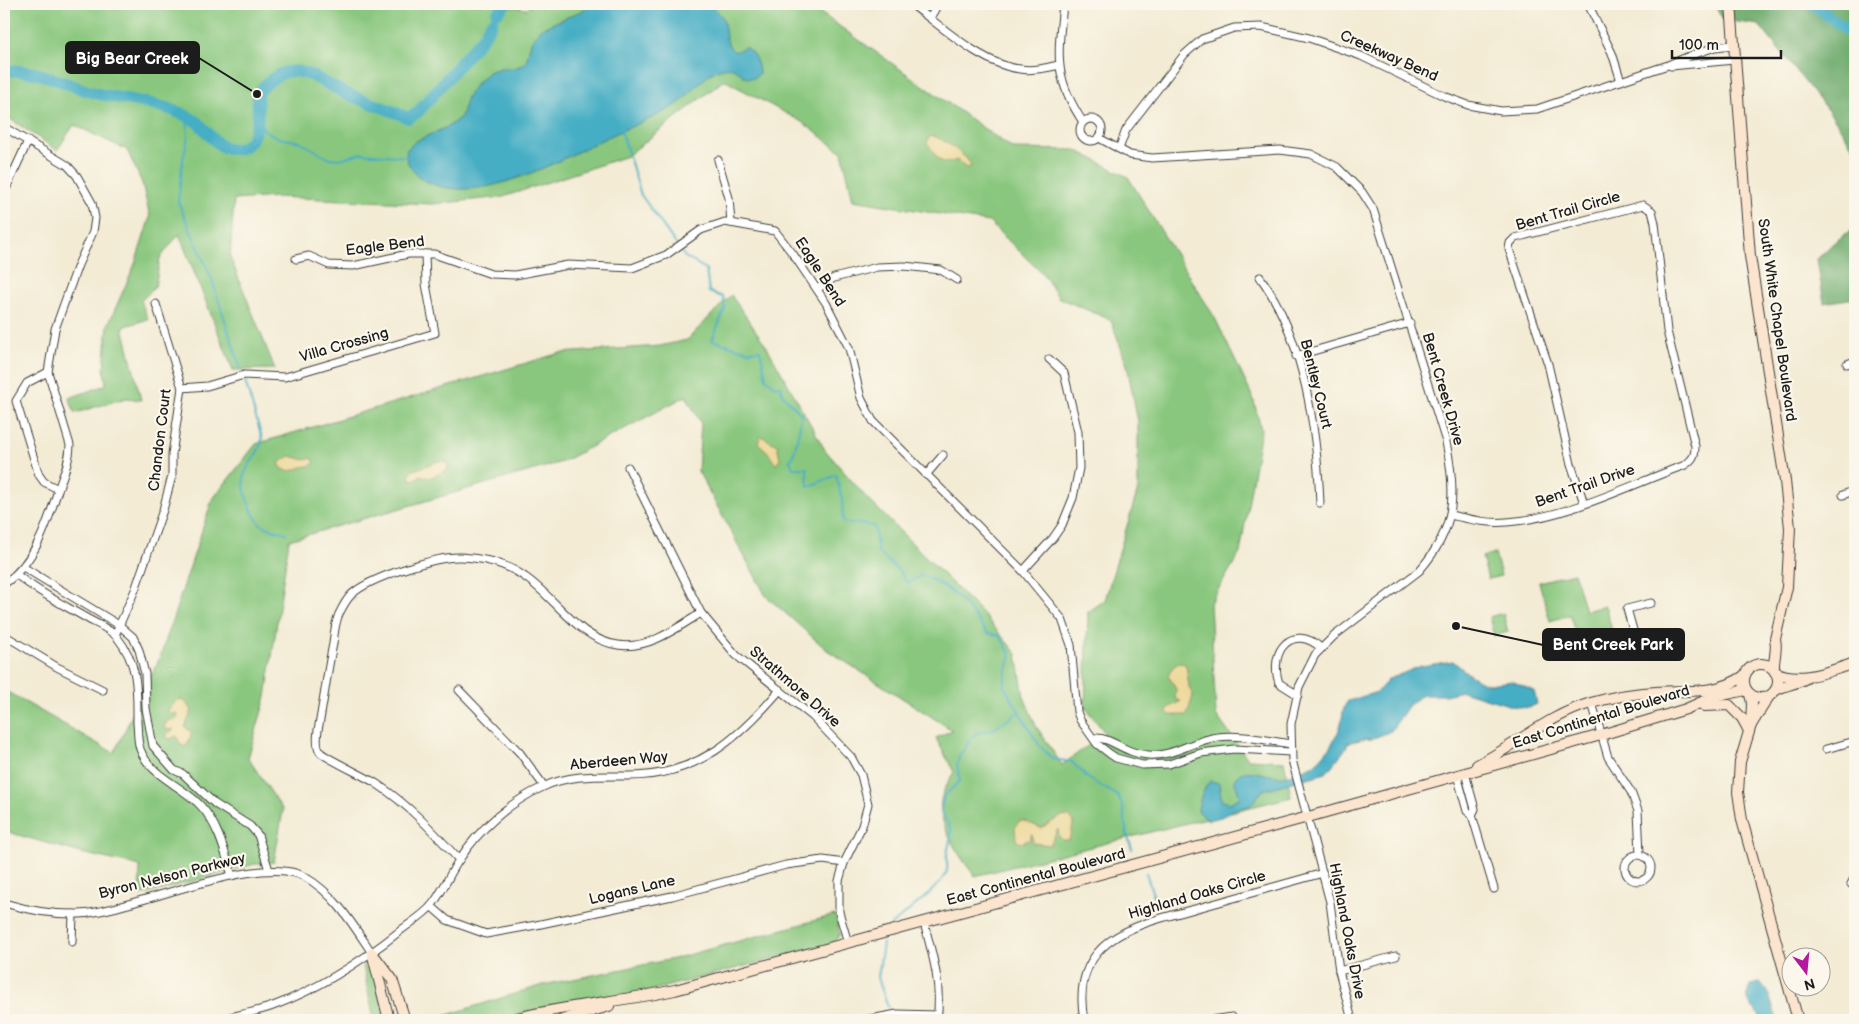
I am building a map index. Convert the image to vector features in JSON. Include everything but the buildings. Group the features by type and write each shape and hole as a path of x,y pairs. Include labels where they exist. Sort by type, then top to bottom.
{"main road":[{"name":"South White Chapel Boulevard","path":"1731,4 1750,256 1785,481 1790,528 1787,587 1775,639 1775,671"},
{"name":"South White Chapel Boulevard","path":"1756,664 1763,660 1770,643 1775,639"},
{"path":"1461,774 1498,753 1540,725 1592,703 1637,694 1712,690 1732,684 1744,676 1756,664 1766,664 1784,676 1808,677"},
{"path":"1748,692 1759,698 1788,684 1800,682 1808,677 1855,664"},
{"path":"1750,728 1778,681 1775,671"},
{"path":"1744,676 1752,702 1750,728 1740,762 1738,792 1742,820 1798,1020"},
{"name":"East Continental Boulevard","path":"509,1020 543,1011 622,1001 675,990 924,923 1601,735 1686,709 1713,697 1748,692"},
{"path":"1686,709 1714,704 1729,705 1750,728"},
{"name":"Byron Nelson Parkway","path":"372,953 389,1020"},
{"name":"Byron Nelson Parkway","path":"372,953 392,979 405,1020"},
{"name":"East Continental Boulevard","path":"562,1020 622,1001"}],"street":[{"path":"911,4 998,64 1033,70 1059,65"},
{"path":"930,18 938,4"},
{"path":"1063,4 1059,65 1063,85 1071,104 1083,122"},
{"path":"1588,4 1612,53 1621,80"},
{"name":"Creekway Bend","path":"1119,149 1126,130 1184,55 1202,39 1234,28 1261,27 1339,47 1444,96 1468,105 1502,111 1537,109 1668,65 1715,47 1733,45"},
{"name":"Creekway Bend","path":"1668,65 1681,66 1734,60"},
{"path":"1094,119 1100,123 1103,131 1100,138 1092,142 1085,140 1080,129 1083,122 1094,119"},
{"path":"4,127 67,165 77,176 92,203 95,218 93,232 78,265 55,329 48,372 70,446 70,456 43,532 23,567 17,575 4,584"},
{"name":"Bent Creek Drive","path":"1100,138 1130,155 1152,158 1280,150 1311,154 1327,161 1349,178 1373,209 1410,323 1446,442 1453,476 1454,493 1450,515 1444,535 1429,560 1419,571 1321,648 1306,672 1298,695 1292,724 1291,752 1308,817"},
{"path":"4,193 28,142"},
{"path":"718,160 729,198 731,223"},
{"name":"Bent Trail Circle","path":"1584,503 1571,464 1548,364 1509,249 1510,243 1515,238 1602,218 1634,206 1643,205 1652,211 1667,331 1695,446 1694,458"},
{"name":"Eagle Bend","path":"296,259 309,256 329,265 353,266 408,254 434,254 491,274 515,275 568,265 632,268 666,255 702,230 725,222 775,231 816,289 849,348 861,398 873,421 1023,571 1062,619 1071,645 1077,712 1080,720 1095,738 1097,744 1116,758 1142,765 1169,764 1201,753 1234,748 1291,752"},
{"name":"Villa Crossing","path":"182,388 207,386 244,375 285,377 435,333 426,284 425,254"},
{"path":"816,289 834,278 877,267 904,266 941,270 958,280"},
{"name":"Bentley Court","path":"1260,277 1272,293 1286,321 1312,414 1318,461 1320,503"},
{"name":"Chandon Court","path":"115,634 134,590 170,490 182,388 156,304"},
{"path":"1296,356 1410,323"},
{"path":"1023,571 1053,538 1062,525 1073,498 1079,468 1078,432 1064,373 1049,359"},
{"path":"1847,364 1855,361"},
{"path":"48,372 27,383 16,401 39,476 44,482 58,489"},
{"path":"926,475 944,455"},
{"name":"Bent Trail Drive","path":"1450,515 1474,520 1507,522 1552,513 1584,503 1686,464 1694,458"},
{"name":"Strathmore Drive","path":"628,467 701,614 736,655 814,718 851,757 861,775 868,804 862,826 844,863 840,881 839,912 848,943"},
{"path":"1843,495 1855,490"},
{"path":"459,860 407,806 377,784 327,758 320,752 317,740 318,730 338,615 351,595 363,586 389,575 428,562 460,557 496,562 522,575 545,591 592,638 606,643 634,646 654,640 701,614"},
{"path":"23,567 119,625 133,637 139,650 145,674 146,708 153,746 174,770 183,774 215,804 250,826 258,835 269,870"},
{"path":"17,575 33,588 115,634 129,657 137,679 138,739 141,750 148,763 161,777 177,785 206,812 220,837 232,876"},
{"path":"1632,630 1627,609 1651,602"},
{"path":"4,634 57,667 103,690"},
{"path":"1298,695 1279,683 1275,672 1276,654 1286,643 1301,639 1313,641 1321,648"},
{"path":"459,690 520,752 544,786"},
{"name":"Aberdeen Way","path":"218,1020 272,1006 292,998 372,953 431,906 472,842 502,812 544,786 567,779 606,775 630,776 676,770 719,750 754,721 780,690"},
{"path":"1592,703 1608,757 1631,792 1638,811 1640,854"},
{"path":"1095,738 1106,738 1120,748 1148,755 1173,753 1189,745 1220,737 1291,744"},
{"path":"1826,749 1855,741"},
{"path":"1461,774 1468,811 1472,815 1494,889"},
{"name":"Highland Oaks Drive","path":"1308,817 1332,910 1339,971 1352,1020"},
{"name":"Logans Lane","path":"431,906 448,920 486,934 536,926 672,896 786,865 824,860 844,863"},
{"name":"Byron Nelson Parkway","path":"4,903 26,910 73,914 94,912 232,876 253,871 269,870 304,876 326,893 340,908 372,953"},
{"name":"Highland Oaks Circle","path":"1084,1020 1081,991 1086,973 1095,956 1116,935 1145,923 1323,873"},
{"path":"1851,884 1855,877"},
{"path":"72,942 73,914"},
{"path":"865,1020 897,1014 937,1018 939,992 937,973 924,923"},
{"path":"1339,971 1396,956"},
{"path":"1210,1020 1223,1017 1232,1017 1234,1020"}],"green space":[{"path":"4,4 496,4 527,9 531,4 808,4 1013,149 1076,150 1128,177 1215,318 1253,398 1261,429 1240,553 1210,603 1216,715 1248,759 1284,761 1291,797 975,876 956,849 945,827 942,816 942,796 954,772 936,738 952,730 827,650 766,596 698,471 701,423 686,396 562,462 289,540 266,697 248,758 283,810 274,862 255,864 139,896 140,866 81,853 4,831 4,690 114,753 161,655 212,500 256,444 560,353 660,346 687,340 731,295 767,347 825,450 865,496 983,614 1017,654 1024,697 1036,726 1062,765 1105,733 1085,707 1088,612 1105,600 1138,489 1138,422 1127,365 1111,320 1059,298 1043,274 989,222 853,200 842,152 802,122 724,80 627,156 503,197 433,204 276,197 234,200 230,257 275,369 233,370 179,234 160,258 155,287 141,301 148,319 123,327 141,400 126,398 75,413 69,398 106,385 104,369 108,325 135,264 150,217 142,183 127,150 74,125 57,150 4,115"},
{"path":"1714,4 1855,4 1855,151 1833,117 1759,25 1723,20"},
{"path":"1855,227 1855,298 1824,303 1817,259 1832,244"},
{"path":"1495,553 1501,576 1488,579 1482,557"},
{"path":"1574,573 1585,611 1605,606 1616,644 1581,654 1570,615 1550,621 1539,582"},
{"path":"1503,613 1508,632 1494,636 1489,617"},
{"path":"835,915 840,934 830,944 634,995 553,1005 497,1020 431,1020 543,985 673,959"},
{"path":"365,963 373,966 388,1020 374,1020 363,966"}],"sand":[{"path":"933,136 943,140 955,149 970,163 971,167 966,168 957,160 946,162 939,159 927,143 929,137"},
{"path":"761,436 777,445 780,458 776,465 767,451 758,443"},
{"path":"290,456 305,460 312,458 315,463 288,471 283,469 279,463"},
{"path":"439,461 447,462 448,470 429,478 421,475 414,480 409,478 411,471"},
{"path":"1180,662 1186,665 1189,687 1193,696 1187,715 1170,715 1167,712 1168,708 1181,701 1175,699 1176,689 1168,675 1173,667"},
{"path":"177,700 183,700 192,710 185,727 192,733 186,747 180,744 177,736 170,739 167,738 167,734 174,729 167,730 164,727 167,721 178,718 177,713 171,714 168,711"},
{"path":"1062,816 1070,817 1074,822 1069,840 1063,840 1059,836 1058,829 1050,845 1033,843 1032,834 1029,840 1021,843 1016,840 1015,828 1019,821 1024,821 1041,828"}],"water":[{"path":"597,4 710,4 723,19 727,41 731,48 735,52 745,47 748,49 755,59 759,74 754,78 746,78 734,68 717,70 703,80 683,100 660,114 546,167 498,184 474,188 451,188 430,183 420,178 412,170 407,160 407,149 416,141 449,126 461,117 467,97 488,72 501,68 515,68 526,62 531,42 540,29"},
{"path":"1453,661 1482,682 1489,684 1512,681 1534,691 1537,704 1528,708 1512,706 1462,691 1445,695 1422,695 1409,705 1391,731 1369,740 1368,738 1347,743 1347,747 1326,773 1263,790 1250,806 1235,809 1221,817 1208,820 1198,811 1202,795 1210,781 1219,783 1222,801 1230,803 1240,797 1234,780 1244,772 1284,776 1307,768 1318,761 1333,743 1348,701 1377,692 1389,679 1421,666"},
{"path":"1760,983 1769,995 1778,1020 1761,1020 1749,1002 1748,992 1750,985"}],"waterway":[{"path":"497,13 505,4"},
{"path":"1813,4 1855,36"},
{"path":"4,71 16,70 39,74 84,90 159,106 183,114 199,124 217,143 229,149 236,149 250,142 254,135 258,118 257,94 270,81 282,73 293,71 304,73 340,91 408,118 418,112 483,37 492,22"},
{"path":"187,117 188,137 183,159 178,202 211,277 241,370"},
{"path":"260,119 264,130 279,138 301,142 328,158 340,159 361,153 408,157"},
{"path":"621,130 641,195 685,257 706,269 709,292 723,297 725,309 712,340 748,351 760,350 766,378 775,386 781,386 783,395 802,415 795,450 790,461 793,468 807,468 808,487 836,475 842,499 843,522 874,526 878,552 901,573 907,583 922,575 933,580 959,599 987,633 1000,636 1011,655 1005,676 1005,688 1039,745 1053,759 1072,762 1089,779 1118,796 1123,807 1127,834 1132,849"},
{"path":"245,381 262,438 260,448 245,473 244,486 248,502 255,517 264,526 286,533"},
{"path":"891,925 931,892 944,877 947,870 951,832 949,824 941,811 944,796 960,781 957,766 959,756 975,734 995,728 1019,712"},
{"path":"1146,873 1156,904"},
{"path":"883,943 878,978 888,1007"}],"place":[{"name":"Big Bear Creek","path":"257,94"},
{"name":"Bent Creek Park","path":"1456,626"}]}
